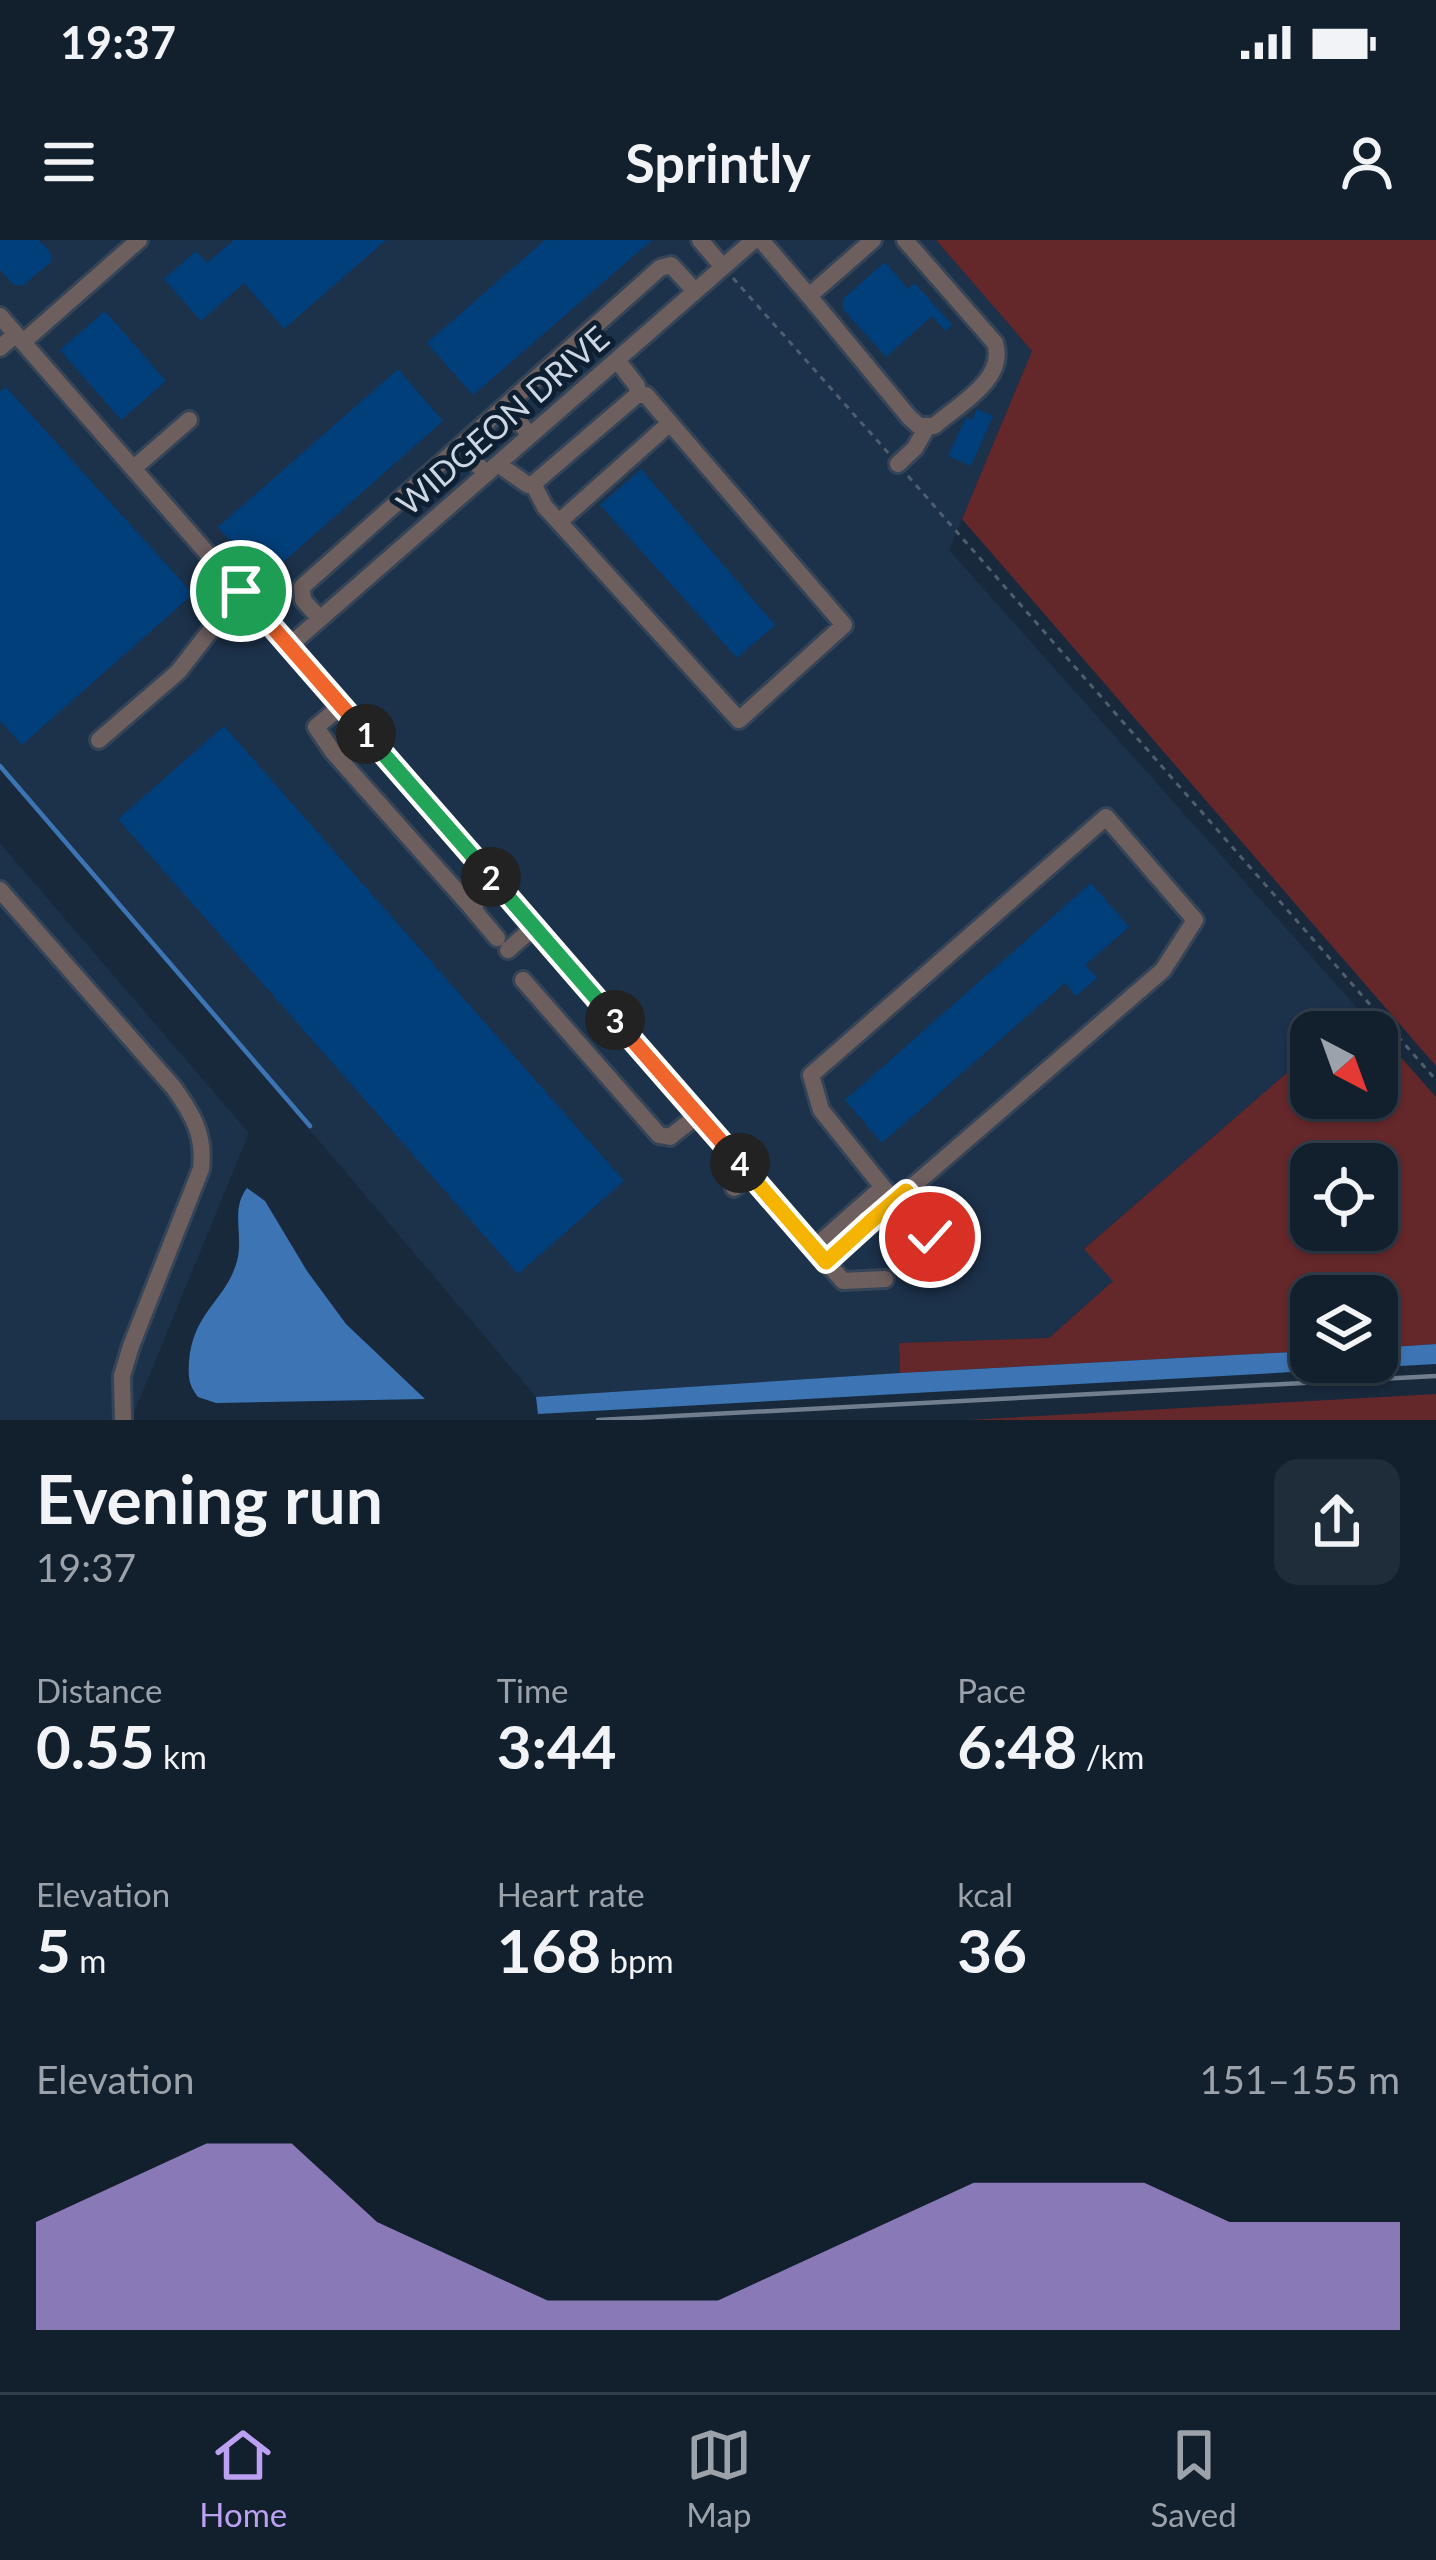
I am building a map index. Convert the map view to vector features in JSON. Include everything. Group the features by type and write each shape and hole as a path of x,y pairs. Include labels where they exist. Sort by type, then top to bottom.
{"street":[{"path":"0,348 19,338 139,240"},
{"path":"700,240 723,267"},
{"path":"758,240 910,417 927,428"},
{"name":"WIDGEON DRIVE","path":"289,646 758,240"},
{"path":"809,296 873,240"},
{"path":"898,464 927,428 988,379 998,366 999,354 995,343 904,240"},
{"path":"320,619 303,600 302,586 660,268 671,265 695,291"},
{"path":"0,316 843,1281 885,1279"},
{"path":"617,359 637,386 637,395"},
{"path":"461,447 492,469 533,484 637,395 646,395 844,625 739,720 545,507 533,484"},
{"path":"506,407 530,435"},
{"path":"134,468 189,420"},
{"path":"559,522 670,423"},
{"path":"98,740 178,672 241,591"},
{"path":"341,706 316,728 502,944 534,927"},
{"path":"820,1255 894,1193 1162,970 1195,920 1106,817 811,1075 820,1110 894,1193 925,1212 930,1237"},
{"path":"471,907 497,884"},
{"path":"0,890 174,1088 193,1114 204,1144 202,1169 122,1376 122,1420"},
{"path":"523,980 659,1135 670,1137 698,1115"},
{"path":"734,1188 750,1175"}],"path":[{"path":"723,267 1436,1080"}],"shaded area":[{"path":"0,240 936,240 1032,351 949,550 1359,1010 1290,1011 1290,1070 1085,1248 1113,1281 1049,1338 899,1343 900,1373 536,1397 0,764"},
{"path":"936,240 1436,240 1436,1066 1398,1022 1398,1011 1388,1011 962,519 1032,351"},
{"path":"0,843 249,1133 131,1420 0,1420"},
{"path":"1398,1054 1436,1097 1436,1344 1398,1347 1398,1275 1290,1275 1290,1352 900,1373 899,1343 1049,1338 1113,1281 1084,1249 1290,1070 1290,1119 1398,1119"},
{"path":"1436,1394 1436,1420 968,1420"}],"water":[{"path":"247,1188 265,1201 346,1324 425,1399 216,1403 198,1397 189,1377 192,1345 237,1261 239,1205"},
{"path":"1436,1344 1436,1364 1398,1366 1398,1347"},
{"path":"1290,1352 1290,1372 538,1414 536,1397"}],"building":[{"path":"0,240 39,240 51,254 51,262 22,286 14,285 0,270"},
{"path":"234,240 386,240 284,329 244,283 201,321 164,279 196,251 207,263"},
{"path":"545,240 652,240 473,395 427,343"},
{"path":"885,262 908,289 915,283 952,325 945,331 932,316 886,357 843,309 843,299"},
{"path":"105,311 166,381 121,420 60,350"},
{"path":"398,369 443,421 264,579 218,527"},
{"path":"6,387 193,594 22,745 0,721 0,392"},
{"path":"977,409 993,416 971,466 948,456 966,417 972,420"},
{"path":"641,469 775,625 737,658 600,505"},
{"path":"224,726 624,1181 518,1274 118,819"},
{"path":"1091,883 1129,927 1085,965 1097,978 1076,996 1065,983 882,1143 845,1100"}],"waterway":[{"path":"0,766 310,1126"}],"railway":[{"path":"598,1420 1436,1376"}],"route":[{"path":"241,591 826,1262 906,1191 925,1212 930,1237"}]}
